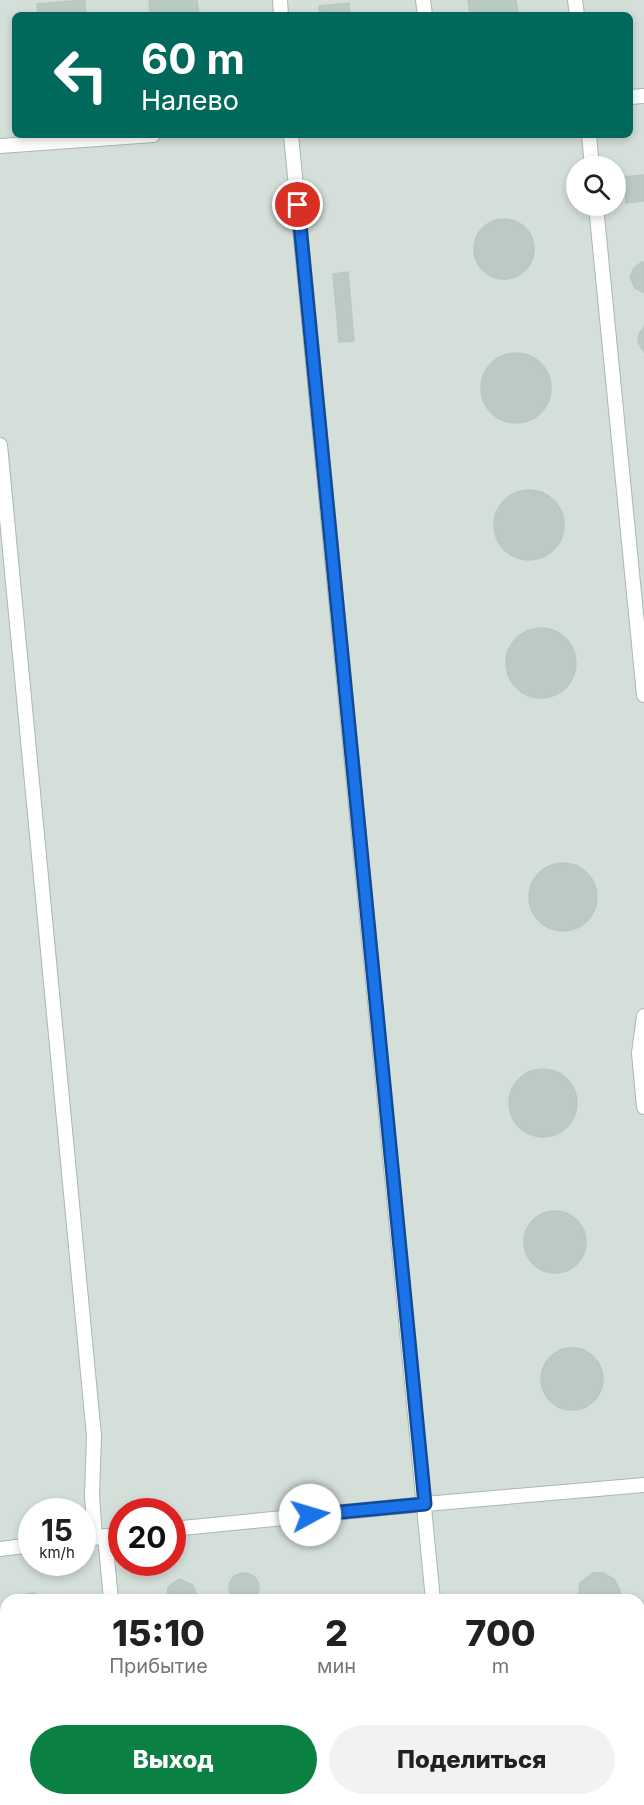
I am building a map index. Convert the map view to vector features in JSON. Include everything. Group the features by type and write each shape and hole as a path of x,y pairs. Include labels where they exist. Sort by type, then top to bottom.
{"lane":[{"path":"0,146 111,138"},
{"path":"291,138 432,1594"},
{"path":"589,138 591,156"},
{"path":"597,216 644,695"},
{"path":"0,445 94,1436 92,1498"},
{"path":"644,1016 639,1053 644,1107"},
{"path":"186,1528 644,1485"},
{"path":"96,1545 109,1594"},
{"path":"0,1549 18,1547"}],"shaded area":[{"path":"0,0 644,0 644,1594 0,1594"}],"building":[{"path":"85,0 86,12 38,12 37,4"},
{"path":"149,0 197,0 199,12 150,12"},
{"path":"468,0 516,0 518,12 470,12"},
{"path":"349,3 350,12 320,12 319,6"},
{"path":"644,175 644,201 626,203 626,177"},
{"path":"498,219 510,219 521,224 529,232 534,249 532,261 521,274 510,279 498,279 487,274 479,266 474,255 474,243 479,232 487,224"},
{"path":"644,262 644,293 635,288 630,277 634,268"},
{"path":"348,272 354,341 339,342 333,274"},
{"path":"644,327 644,352 638,342 639,334"},
{"path":"523,353 536,359 545,368 549,374 551,388 549,402 541,413 530,421 509,423 491,413 483,402 481,381 491,363 502,355"},
{"path":"536,490 549,496 558,505 562,511 564,525 562,539 554,550 543,558 522,560 504,550 496,539 494,518 504,500 515,492"},
{"path":"548,628 561,634 570,643 574,649 576,663 574,677 566,688 555,696 534,698 516,688 508,677 506,656 516,638 527,630"},
{"path":"556,863 570,863 582,868 592,878 597,897 592,916 582,926 570,931 556,931 544,926 534,916 529,904 529,890 534,878 544,868"},
{"path":"543,1069 556,1072 567,1079 574,1090 577,1103 574,1116 567,1127 556,1134 543,1137 530,1134 519,1127 512,1116 509,1103 512,1090 519,1079 530,1072"},
{"path":"549,1211 561,1211 577,1220 584,1230 586,1242 584,1254 577,1264 561,1273 549,1273 538,1268 529,1259 524,1248 524,1236 529,1225 538,1216"},
{"path":"566,1348 578,1348 594,1357 601,1367 603,1379 601,1391 594,1401 578,1410 566,1410 555,1405 546,1396 541,1385 541,1373 546,1362 555,1353"},
{"path":"244,1573 257,1582 259,1588 257,1594 231,1594 229,1588 234,1578"},
{"path":"593,1573 603,1573 614,1579 620,1594 579,1594 580,1583"},
{"path":"179,1579 193,1585 196,1594 167,1594 168,1587"}],"route":[{"path":"298,205 425,1504 310,1515"}]}
